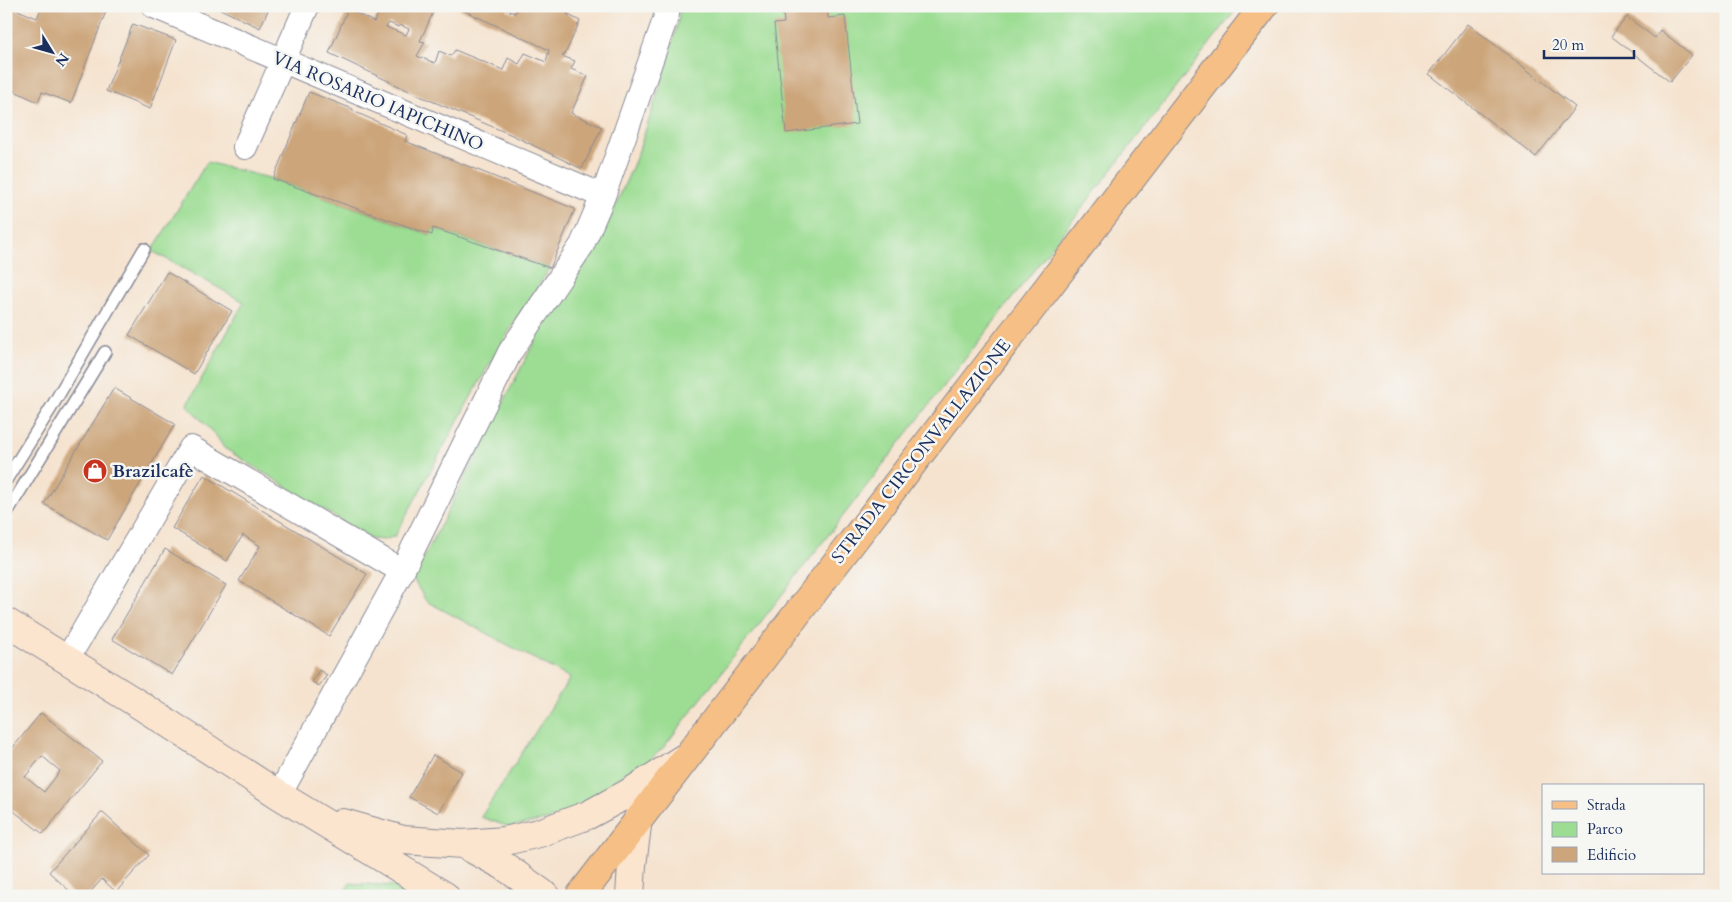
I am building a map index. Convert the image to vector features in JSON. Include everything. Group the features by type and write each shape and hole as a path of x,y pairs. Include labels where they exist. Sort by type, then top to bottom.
{"main road":[{"name":"STRADA CIRCONVALLAZIONE","path":"580,896 684,758 1264,6"}],"street":[{"name":"VIA ROSARIO IAPICHINO","path":"154,6 603,196"},
{"path":"245,147 307,6"},
{"path":"278,795 402,571 510,352 582,245 603,196 667,14 664,6"},
{"path":"66,660 191,448 402,571"},
{"path":"6,622 143,707 278,795 444,896"},
{"path":"313,815 403,840 463,844 505,841 539,833 588,816 684,758"},
{"path":"630,896 638,818"},
{"path":"463,844 504,866 546,896"}],"lane":[{"path":"6,480 51,408 144,249"},
{"path":"6,514 105,352"}],"green space":[{"path":"679,6 1239,6 663,748 635,773 592,800 551,819 509,827 481,817 570,678 426,601 413,579 540,331 600,242 637,156 665,71 679,18"},
{"path":"207,162 273,179 431,235 433,228 550,268 488,366 395,536 384,540 371,539 224,448 217,437 187,405 244,302 152,251"},
{"path":"350,883 394,886 407,896 341,896"}],"building":[{"path":"8,6 37,18 42,6 108,6 71,103 42,92 38,102 10,89 11,87 6,85 6,12"},
{"path":"214,6 270,6 260,28"},
{"path":"371,6 436,6 420,41 425,42 417,56 435,63 439,51 451,56 455,50 503,70 508,58 519,64 525,53 546,62 549,50 454,6 509,6 507,10 515,13 518,6 570,6 567,14 580,21 565,54 562,56 575,61 571,69 588,76 571,113 602,127 582,169 512,135 420,96 329,53 348,9 374,22 380,10","holes":["389,23 399,27 400,25 409,29 406,35 386,27"]},
{"path":"782,6 827,6 828,18 845,16 857,124 786,133 774,24 784,23"},
{"path":"1627,17 1655,38 1660,30 1692,55 1670,82 1611,36"},
{"path":"133,24 176,40 150,109 106,91"},
{"path":"1468,24 1575,107 1536,157 1429,74"},
{"path":"309,92 353,109 353,111 407,135 405,141 575,209 550,268 433,228 432,235 273,179"},
{"path":"167,272 232,311 194,374 129,335"},
{"path":"114,388 175,424 107,540 44,504"},
{"path":"204,475 367,574 329,636 239,581 260,546 243,535 227,561 172,528"},
{"path":"165,549 226,585 172,675 112,639"},
{"path":"319,670 327,675 319,686 312,682"},
{"path":"41,713 102,761 43,834 6,805 6,756","holes":["42,756 60,771 44,792 25,777"]},
{"path":"433,755 462,772 438,813 409,797"},
{"path":"102,812 149,855 116,892 102,879 87,896 75,896 49,872"}],"place":[{"name":"Brazilcafè","path":"95,471"}]}
